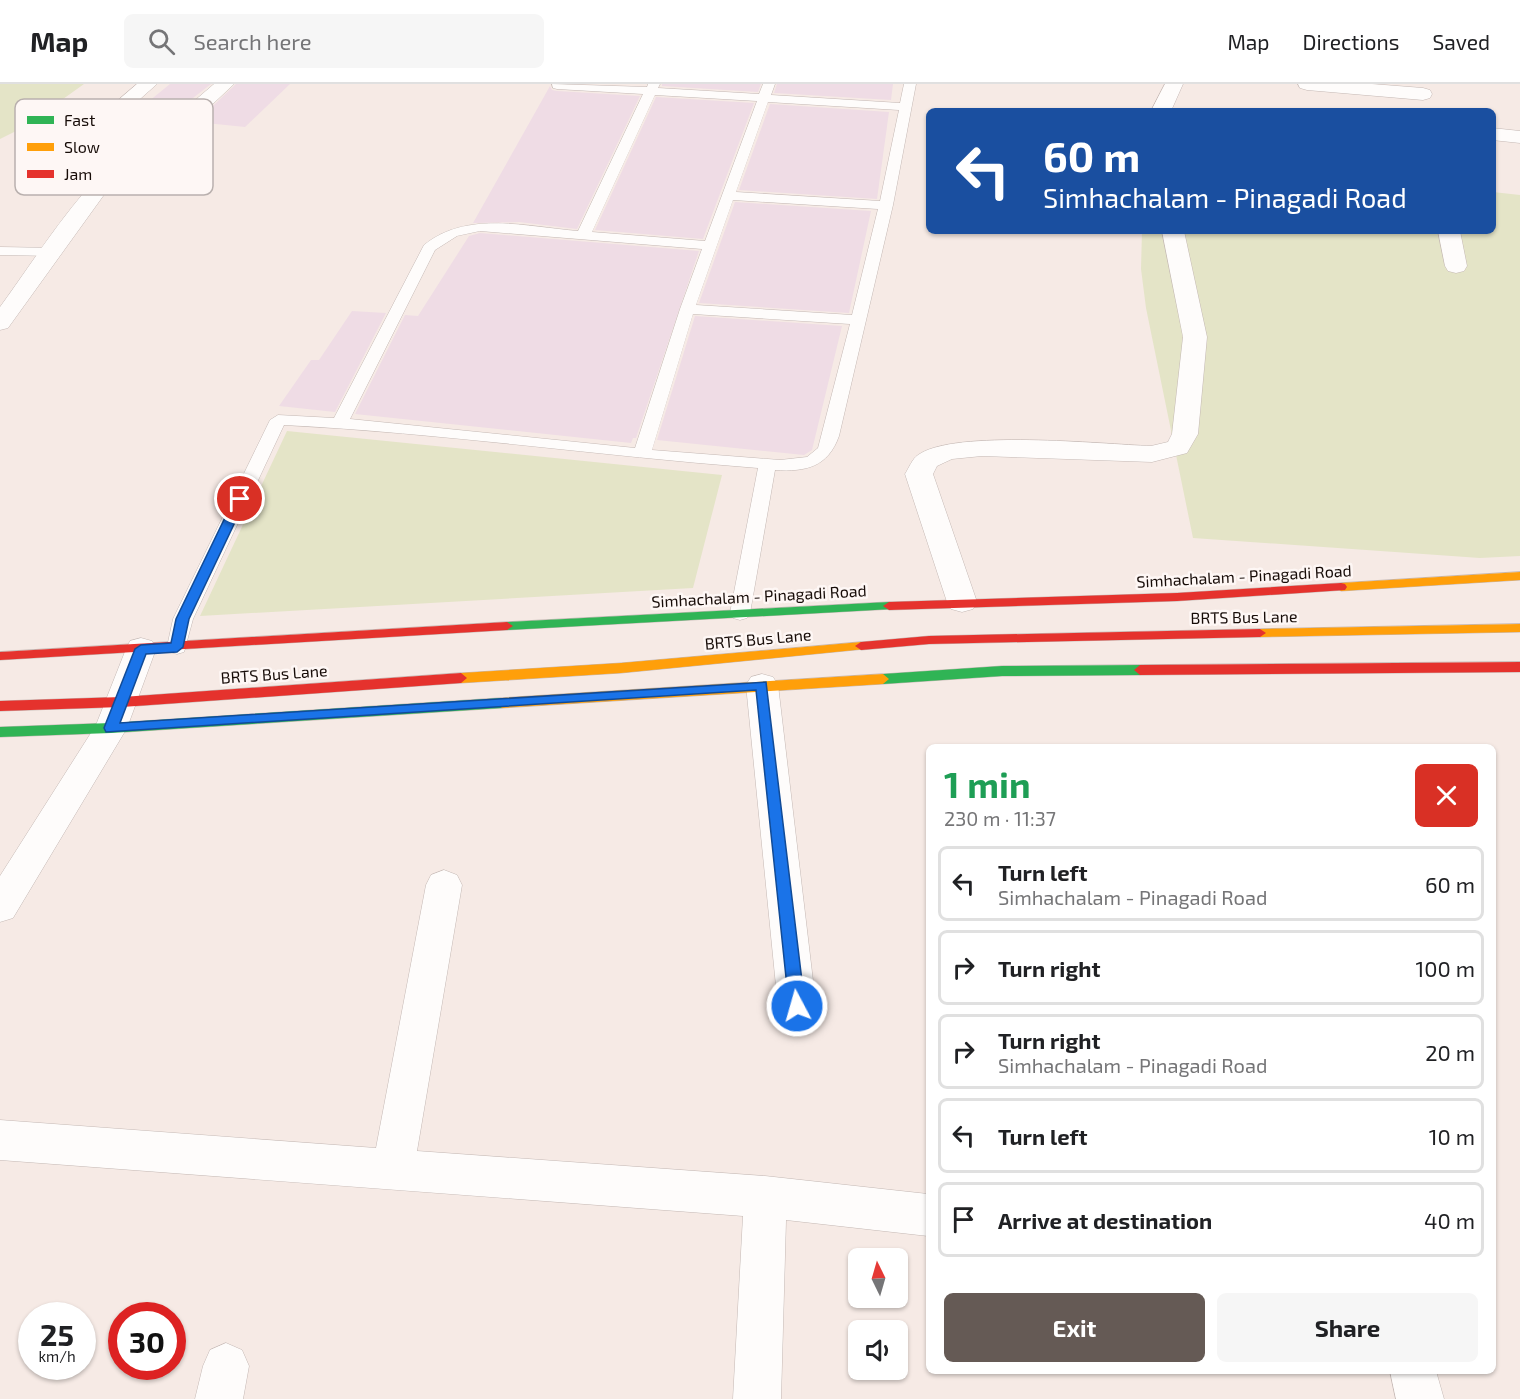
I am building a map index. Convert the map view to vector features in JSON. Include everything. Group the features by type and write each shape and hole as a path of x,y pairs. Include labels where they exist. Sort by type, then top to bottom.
{"main road":[{"name":"Simhachalam - Pinagadi Road","path":"0,656 740,613 962,602 1177,597 1520,576"},
{"name":"BRTS Bus Lane","path":"0,706 117,715 422,680 621,668 929,640 1520,628"},
{"path":"0,732 117,715 762,685 1002,670 1520,667"}],"street":[{"path":"130,99 148,84"},
{"path":"208,99 225,84"},
{"path":"1166,108 1174,84"},
{"path":"1307,84 1423,96"},
{"path":"1496,134 1520,137"},
{"path":"0,323 55,252 94,195"},
{"path":"962,602 919,474 926,461 946,452 982,448 1152,454 1178,447 1185,434 1195,337 1174,234"},
{"path":"1450,234 1456,266"},
{"path":"0,907 117,715 141,649"},
{"path":"762,685 797,1006"},
{"path":"393,1169 444,885"},
{"path":"0,1140 765,1197 926,1215"},
{"path":"757,1399 765,1197"},
{"path":"1414,1374 1420,1399"}],"lane":[{"path":"642,454 687,309 768,84"},
{"path":"177,647 183,619 278,420 340,423 642,454 767,464 813,462 826,450 886,205 910,84"},
{"path":"557,85 652,88 763,99 904,107"},
{"path":"584,234 652,88"},
{"path":"728,196 886,205"},
{"path":"340,423 429,248 442,237 459,229 480,227 711,246"},
{"path":"0,251 55,252"},
{"path":"687,309 859,320"},
{"path":"740,613 767,464"}],"green space":[{"path":"0,84 84,84 63,99 15,99 15,132 0,139"},
{"path":"1496,192 1520,195 1520,556 1480,558 1193,538 1146,308 1141,269 1142,234 1496,234"},
{"path":"287,431 722,475 693,588 200,616"}],"building":[{"path":"170,84 211,84 192,99 152,99"},
{"path":"236,84 290,84 245,127 213,124 213,106"},
{"path":"662,84 761,84 758,92 662,86"},
{"path":"777,84 893,84 891,100 774,93"},
{"path":"550,86 552,90 557,91 640,96 577,229 519,222 473,223"},
{"path":"656,97 754,103 703,239 595,230"},
{"path":"770,104 889,112 877,199 739,190"},
{"path":"735,202 871,211 849,313 699,303"},
{"path":"480,233 699,251 636,438 633,438 631,443 355,414 405,315 418,316 469,236"},
{"path":"352,311 386,313 335,412 279,406 311,360 319,360"},
{"path":"695,316 842,326 812,450 804,455 657,440"}],"traffic: fast":[{"path":"507,626 889,606"},
{"path":"883,679 1002,671 1140,670"},
{"path":"0,732 111,728 502,703"}],"traffic: slow":[{"path":"1341,587 1520,576"},
{"path":"1260,633 1520,628"},
{"path":"461,678 621,668 861,646"},
{"path":"502,703 883,679"}],"traffic: jam":[{"path":"889,606 1177,597 1341,587"},
{"path":"0,656 507,626"},
{"path":"861,646 929,640 1260,633"},
{"path":"1140,670 1520,667"},
{"path":"0,706 122,702 461,678"}],"route":[{"path":"240,499 183,619 177,647 141,649 111,728 762,685 797,1006"}]}
